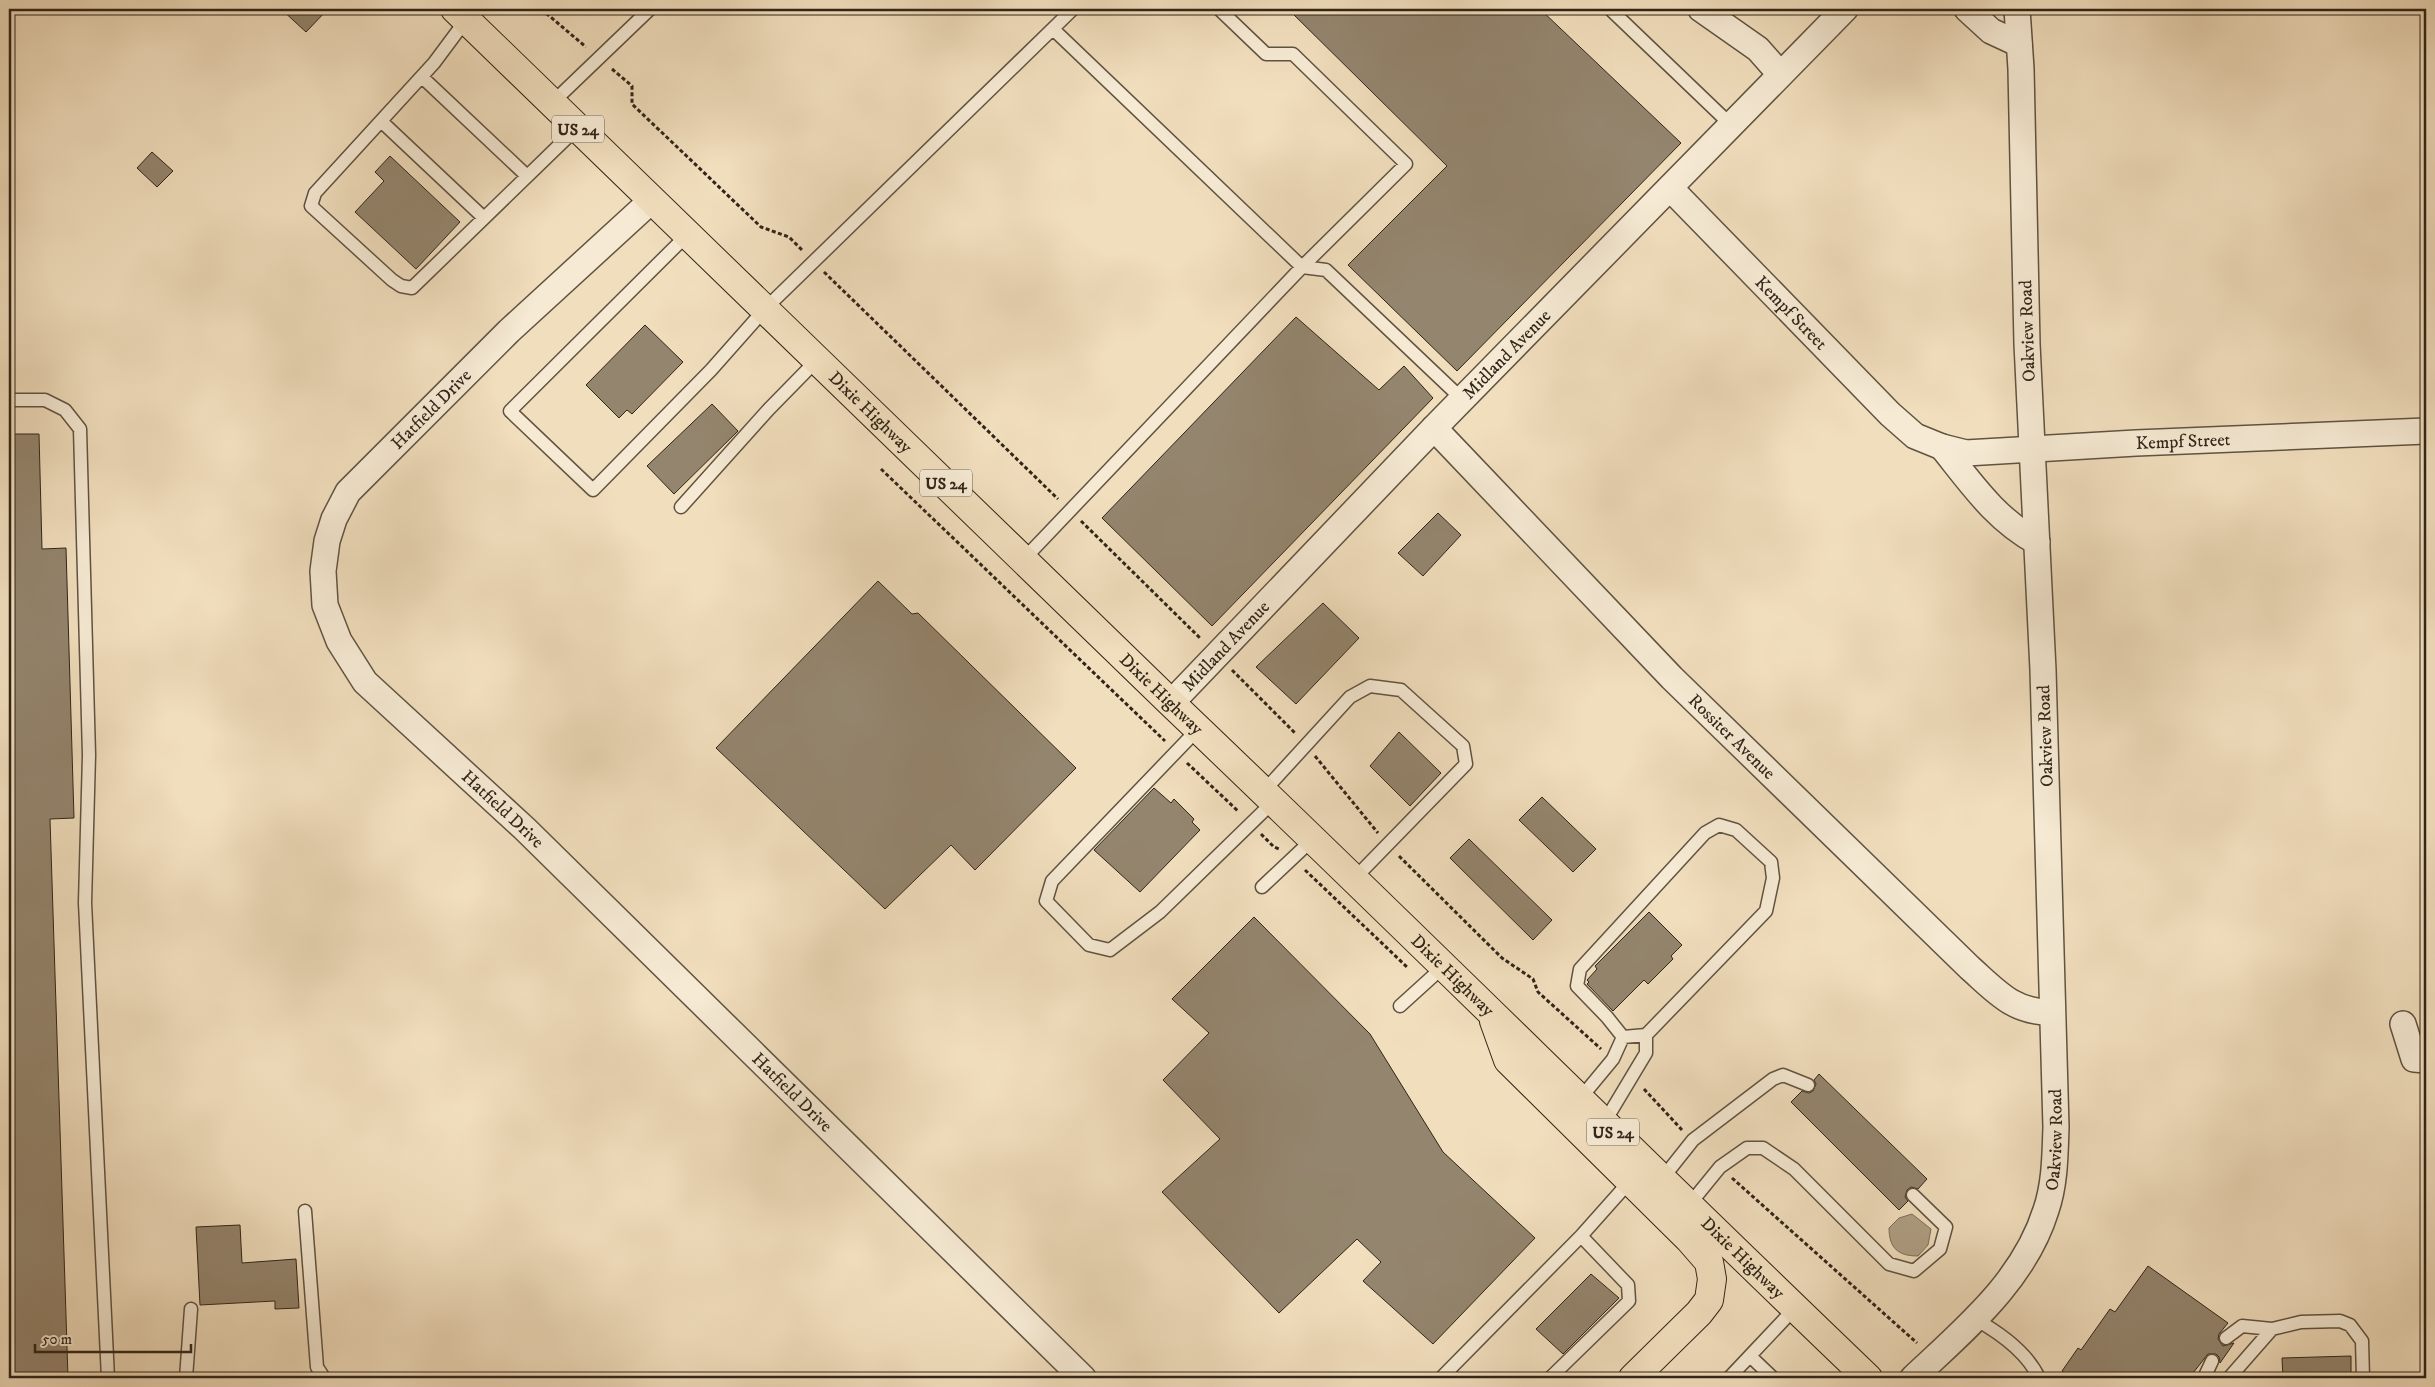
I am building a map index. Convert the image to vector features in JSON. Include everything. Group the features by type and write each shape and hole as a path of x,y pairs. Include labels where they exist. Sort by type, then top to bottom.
{"main road":[{"name":"Dixie Highway","path":"465,12 552,104 1354,878 1579,1100 1795,1308 1859,1375"},
{"path":"1492,1015 1508,1060 1689,1238 1709,1262 1712,1279 1709,1300 1699,1314 1633,1378"}],"street":[{"name":"Midland Avenue","path":"1171,703 1462,399 1845,9"},
{"path":"1967,9 1991,31 2020,44"},
{"name":"Oakview Road","path":"1914,1378 1975,1319 2026,1258 2037,1237 2047,1209 2053,1174 2056,1127 2043,670 2027,344 2020,44 2017,9"},
{"path":"1713,12 1758,50 1780,74"},
{"name":"Kempf Street","path":"1670,188 1890,414 1915,436 1942,447 1966,453 1998,453 2033,448 2426,431"},
{"name":"Hatfield Drive","path":"652,200 509,331 348,492 334,519 327,540 323,571 325,605 339,640 365,682 525,829 1083,1378"},
{"name":"Rossiter Avenue","path":"1434,428 1672,678 1970,968 2006,1000 2033,1013 2052,1012"},
{"name":"Kempf Street","path":"1942,447 1992,508 2015,530 2037,542"},
{"path":"2403,1024 2414,1059 2426,1060"}],"lane":[{"path":"552,104 650,9"},
{"path":"687,234 510,410 593,490 711,370 765,309 1073,9"},
{"path":"1023,560 1302,267 1406,164 1294,54 1266,54 1219,9"},
{"path":"1610,9 1730,124"},
{"path":"465,12 422,77 314,193 311,206 392,280 401,286 412,288 577,128"},
{"path":"1053,29 1302,267 1326,270 1462,399"},
{"path":"422,77 527,176"},
{"path":"381,121 484,218"},
{"path":"681,507 768,409 817,360"},
{"path":"9,400 45,400 65,410 80,429 89,755 85,903 108,1378"},
{"path":"1198,729 1052,881 1046,900 1089,945 1110,950 1160,912 1269,796 1296,755 1350,697 1370,686 1401,690 1463,746 1466,764 1354,878"},
{"path":"1719,825 1736,830 1771,862 1774,878 1766,911 1646,1035 1623,1038 1607,1017 1577,986 1580,969 1705,832 1719,825"},
{"path":"1262,887 1313,839"},
{"path":"1400,1006 1443,967"},
{"path":"1604,1123 1646,1054 1646,1035"},
{"path":"1579,1100 1612,1059 1623,1038"},
{"path":"1662,1179 1693,1140 1773,1079 1783,1075 1808,1085"},
{"path":"1689,1205 1720,1167 1748,1148 1763,1148 1794,1169 1889,1264 1914,1271 1940,1249 1946,1227 1913,1195"},
{"path":"1445,1377 1581,1236 1630,1181"},
{"path":"305,1211 317,1368 324,1378"},
{"path":"1550,1378 1629,1301 1628,1285 1581,1236"},
{"path":"1729,1378 1795,1308"},
{"path":"186,1378 191,1309"},
{"path":"1975,1319 1994,1329 2031,1362 2039,1378"},
{"path":"2226,1338 2242,1326 2272,1330 2301,1322 2340,1322 2350,1325 2362,1341 2363,1378"},
{"path":"2229,1378 2272,1330"},
{"path":"1750,1356 1773,1378"},
{"path":"2204,1378 2212,1361"}],"path":[{"path":"527,9 547,14 632,86 632,104 761,227 789,237 1217,654 1306,745 1383,848 1502,958 1533,979 1538,992 1612,1059"},
{"path":"881,469 1241,814"},
{"path":"1632,1076 1693,1140"},
{"path":"1720,1167 1924,1349"},
{"path":"1953,1374 1957,1378"}],"shaded area":[{"path":"1912,1214 1931,1229 1928,1245 1918,1256 1900,1253 1893,1246 1889,1235 1889,1228 1899,1218"}],"building":[{"path":"281,9 328,9 306,32"},
{"path":"1288,9 1540,9 1681,143 1457,371 1348,265 1447,166"},
{"path":"152,152 173,171 157,187 137,168"},
{"path":"390,156 460,222 416,269 355,212 384,181 375,172"},
{"path":"1296,317 1379,390 1404,366 1433,398 1212,626 1102,518"},
{"path":"645,325 683,362 632,414 627,410 619,418 586,385"},
{"path":"712,404 738,431 674,494 647,466"},
{"path":"9,434 39,434 42,549 66,548 74,818 50,819 68,1378 9,1378"},
{"path":"1438,513 1461,535 1423,576 1398,553"},
{"path":"878,581 912,614 918,613 1076,768 975,870 951,845 885,909 716,748"},
{"path":"1323,603 1359,638 1296,704 1256,667"},
{"path":"1399,732 1441,773 1410,806 1370,766"},
{"path":"1154,788 1171,803 1174,799 1194,819 1192,822 1200,830 1140,892 1094,850"},
{"path":"1542,797 1596,849 1573,872 1519,820"},
{"path":"1469,839 1552,920 1533,940 1450,858"},
{"path":"1649,912 1682,945 1671,956 1673,959 1648,984 1644,980 1613,1011 1587,984 1589,982 1587,980 1597,969 1595,966"},
{"path":"1254,917 1370,1034 1443,1152 1535,1238 1433,1344 1363,1281 1381,1262 1357,1239 1279,1313 1162,1192 1220,1139 1163,1080 1209,1033 1172,999"},
{"path":"1819,1074 1927,1179 1918,1189 1911,1187 1907,1190 1905,1197 1908,1201 1899,1210 1791,1102 1802,1091 1809,1093 1813,1091 1816,1084 1814,1080"},
{"path":"240,1225 242,1263 296,1259 299,1308 275,1309 275,1301 200,1305 196,1227"},
{"path":"2148,1266 2228,1323 2219,1334 2218,1339 2223,1346 2234,1343 2220,1363 2219,1357 2216,1354 2208,1354 2189,1378 2073,1378 2062,1371 2078,1348 2081,1350 2110,1309 2115,1312"},
{"path":"1591,1274 1619,1298 1563,1354 1536,1329"},
{"path":"2351,1356 2351,1376 2283,1378 2282,1358"}]}
